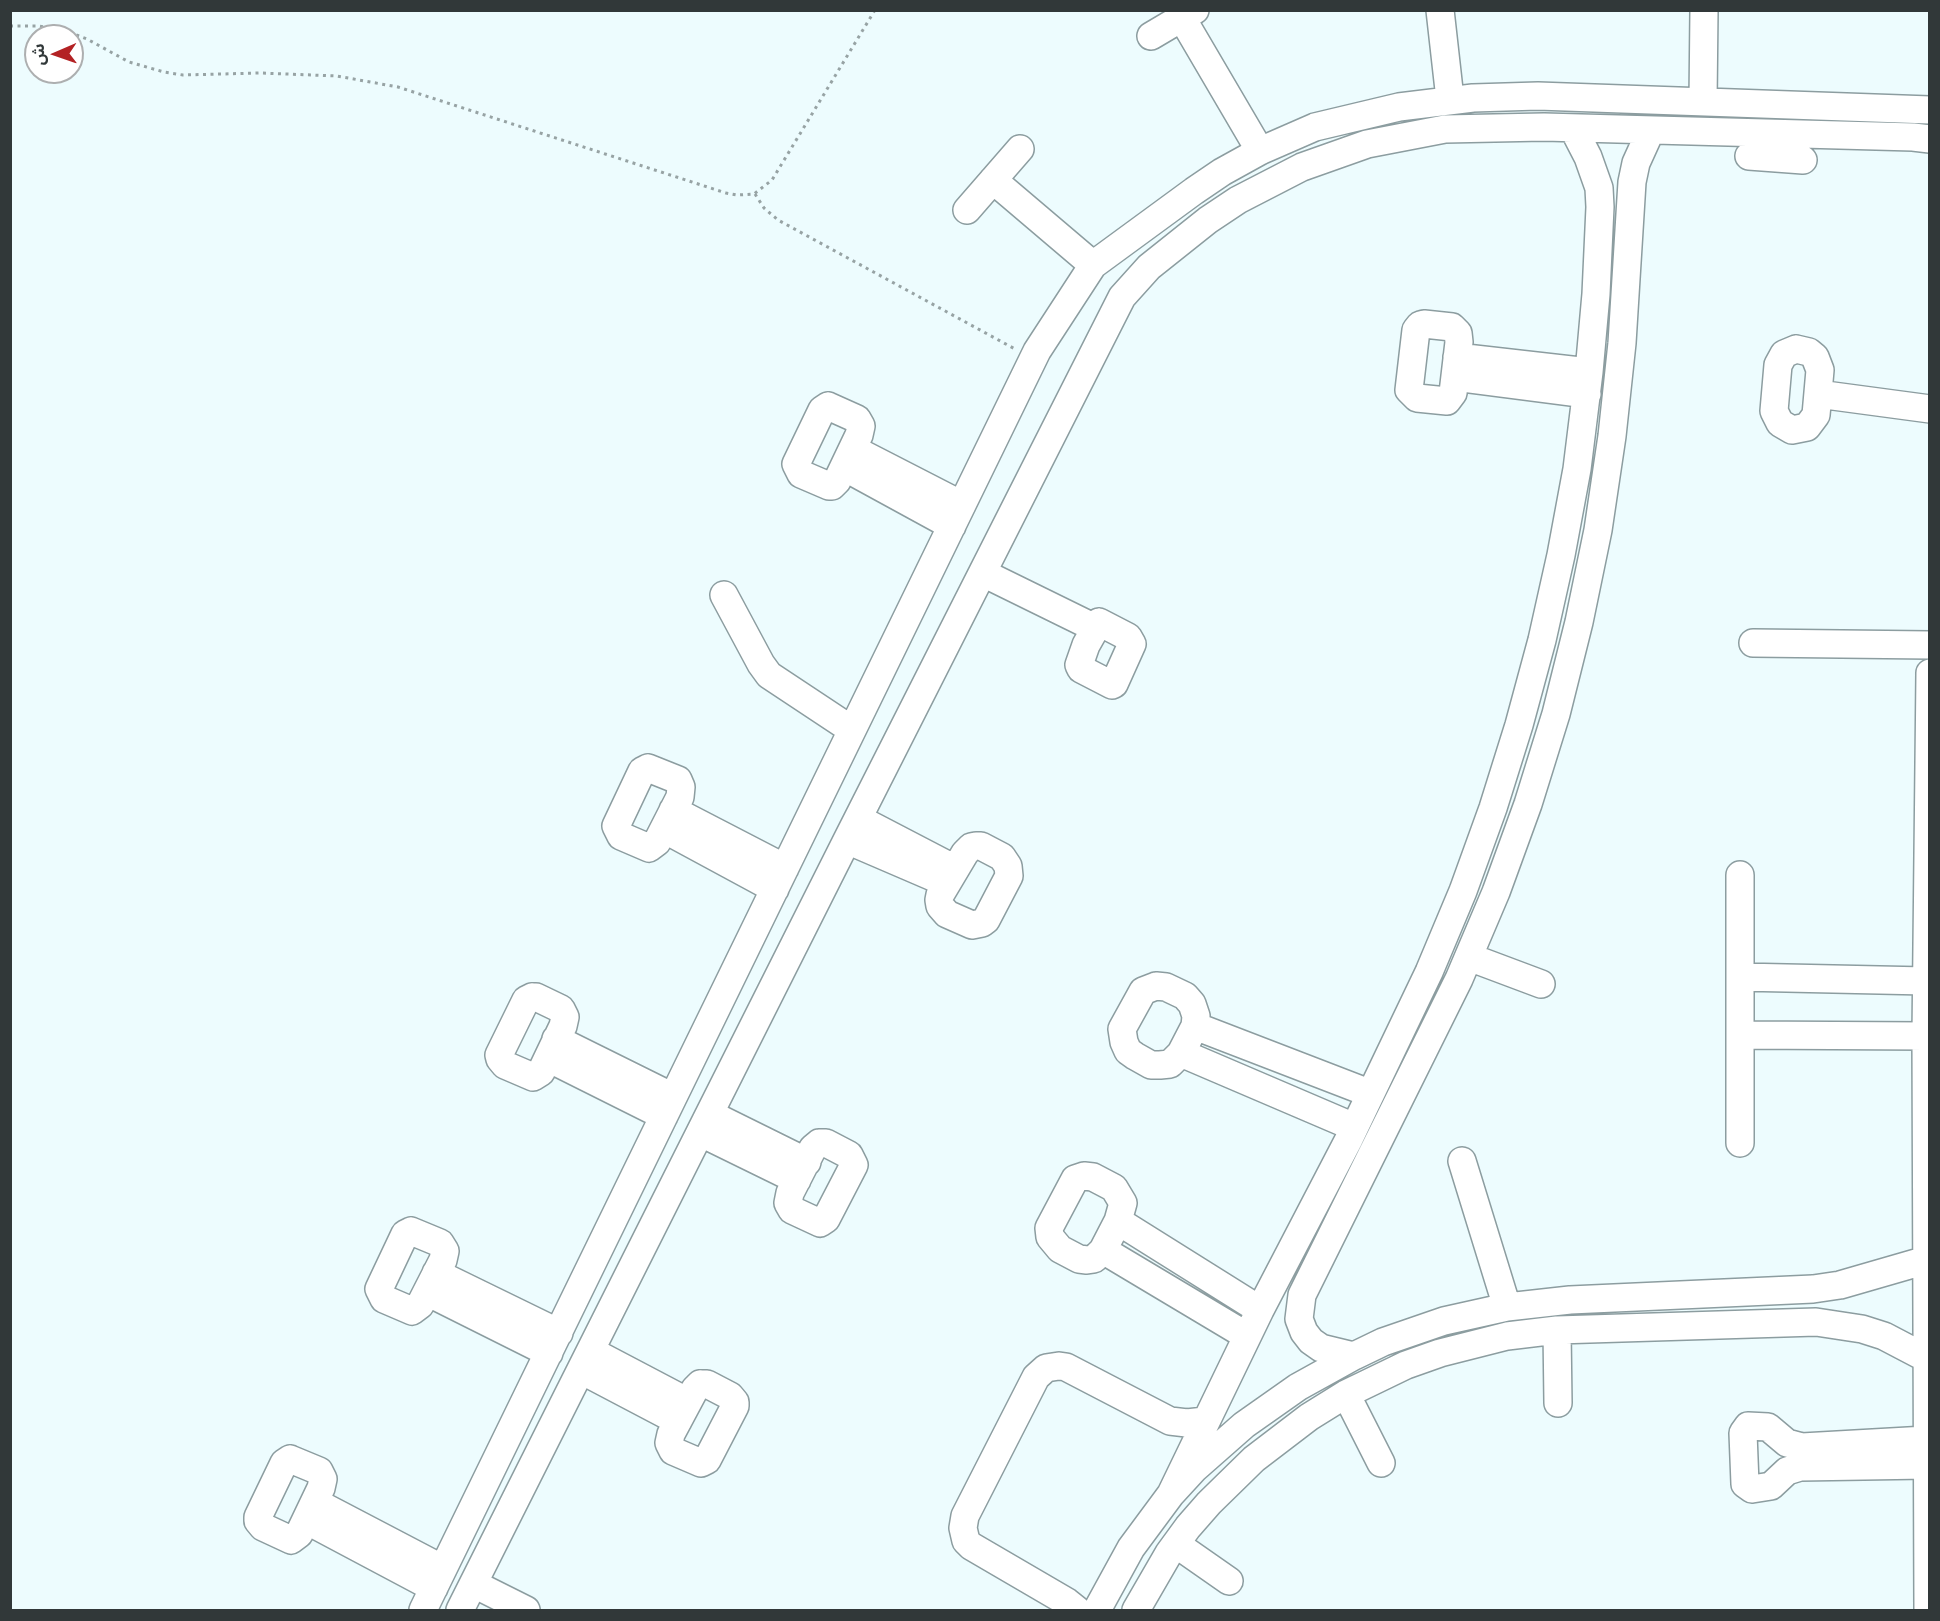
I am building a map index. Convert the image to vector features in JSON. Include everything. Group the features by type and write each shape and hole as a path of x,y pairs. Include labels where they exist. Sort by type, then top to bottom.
{"street":[{"path":"1440,10 1450,99"},
{"path":"1703,102 1704,10"},
{"path":"1151,36 1188,14 1260,151"},
{"path":"310,1511 433,1589 1037,351 1094,265 1222,172 1260,151 1315,127 1356,116 1450,99 1538,96 1929,110"},
{"path":"1356,116 1367,144"},
{"path":"1171,1494 1247,1336 1354,1127 1429,972 1463,891 1493,808 1519,725 1562,555 1577,469 1588,383 1596,294 1599,188 1588,157 1573,128"},
{"path":"526,1611 469,1602 586,1360 1122,297 1149,267 1208,220 1269,182 1302,167 1367,144 1445,129 1573,128 1651,130 1786,151"},
{"path":"1354,1356 1321,1348 1311,1341 1304,1332 1299,1319 1302,1295 1419,1064 1468,957 1496,892 1528,804 1556,714 1579,622 1598,530 1612,436 1622,342 1632,182 1636,163 1651,130"},
{"path":"1749,156 1929,139"},
{"path":"967,210 1020,149"},
{"path":"993,180 1094,265"},
{"path":"1456,367 1588,383"},
{"path":"1818,394 1929,408"},
{"path":"848,458 957,515"},
{"path":"979,581 1090,636"},
{"path":"724,595 769,675 852,730"},
{"path":"1753,643 1929,645"},
{"path":"1928,1611 1926,981 1929,673"},
{"path":"668,819 774,890 798,939"},
{"path":"853,829 951,876"},
{"path":"1740,875 1740,1143"},
{"path":"1468,957 1541,984"},
{"path":"1740,977 1926,981"},
{"path":"1156,986 1166,987 1185,996 1192,1004 1196,1016 1195,1026 1181,1053 1170,1064 1151,1065 1128,1051 1122,1029 1143,991 1156,986"},
{"path":"1195,1026 1369,1093"},
{"path":"1740,1035 1926,1036"},
{"path":"552,1049 669,1106"},
{"path":"1181,1053 1354,1127"},
{"path":"1390,1054 1419,1064"},
{"path":"705,1124 802,1171"},
{"path":"1462,1161 1507,1307"},
{"path":"1084,1176 1093,1177 1114,1188 1123,1203 1118,1221 1103,1250 1094,1258 1079,1259 1060,1249 1050,1237 1049,1228 1075,1179 1084,1176"},
{"path":"629,1187 664,1207"},
{"path":"1118,1221 1260,1310"},
{"path":"1103,1250 1247,1336"},
{"path":"1097,1611 1131,1548 1171,1494 1194,1469 1244,1425 1298,1387 1354,1356 1413,1331 1475,1313 1570,1300 1813,1289 1840,1285 1928,1259"},
{"path":"431,1282 554,1343"},
{"path":"1840,1285 1842,1326"},
{"path":"1136,1611 1176,1544 1209,1503 1254,1459 1309,1417 1347,1394 1406,1365 1440,1353 1507,1336 1557,1330 1816,1322 1884,1336 1926,1358"},
{"path":"1557,1330 1558,1404"},
{"path":"586,1360 683,1412"},
{"path":"1077,1611 1067,1602 971,1546 966,1541 963,1528 965,1516 1036,1377 1046,1368 1066,1367 1170,1421 1187,1424 1205,1421"},
{"path":"1347,1394 1381,1463"},
{"path":"1748,1426 1764,1426 1772,1429 1782,1440 1791,1445 1927,1471 1800,1467 1783,1474 1774,1484 1752,1489 1744,1481 1743,1433 1748,1426"},
{"path":"1782,1440 1783,1474"},
{"path":"1176,1544 1229,1581"}],"path":[{"path":"10,27 39,26 63,30 87,39 129,62 164,72 201,76 260,74 337,76 398,87 726,194 737,195 754,194 772,180 875,10"},
{"path":"754,194 764,208 778,220 1017,350"}]}
